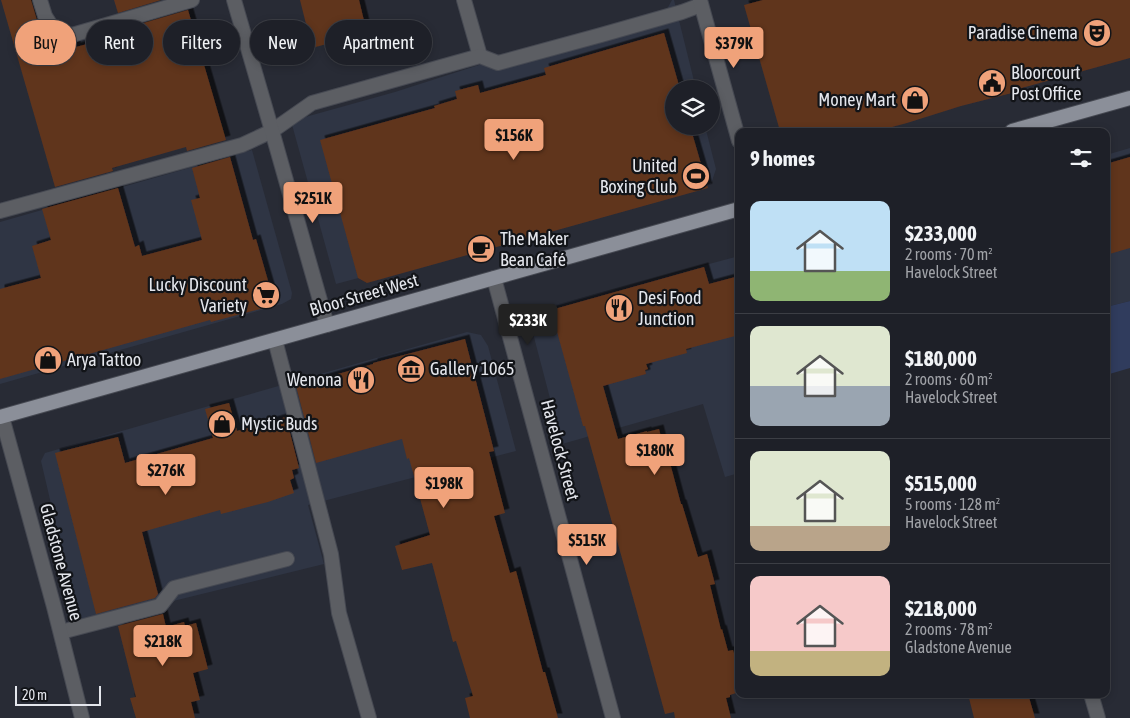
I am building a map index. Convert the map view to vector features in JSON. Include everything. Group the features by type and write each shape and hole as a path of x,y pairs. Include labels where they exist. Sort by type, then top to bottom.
{"main road":[{"path":"1023,128 1130,98"},
{"name":"Bloor Street West","path":"1,417 735,210"}],"street":[{"path":"40,0 45,16 54,30 72,34 192,0"},
{"path":"234,0 327,325"},
{"path":"464,0 480,56"},
{"path":"0,211 242,145 272,131 312,103 480,56 498,63 682,12 700,2 735,128"},
{"name":"Havelock Street","path":"494,278 614,718"},
{"path":"275,340 332,554 339,613 369,718"},
{"name":"Gladstone Avenue","path":"1,417 61,632 82,718"},
{"path":"61,632 160,606 174,588 287,560"},
{"path":"1093,698 1098,718"}],"shaded area":[{"path":"672,0 674,0 694,80 665,80 665,135 707,135 716,169 711,184 336,284 291,121 395,92 507,56 667,9"},
{"path":"1130,148 1130,301 1110,306 1110,154"},
{"path":"252,150 292,293 291,299 282,304 0,384 0,222"},
{"path":"735,257 735,474 725,477 703,404 562,444 530,322 541,309"},
{"path":"1130,301 1130,368 1110,374 1110,306"},
{"path":"467,332 481,335 488,346 516,451 308,505 324,564 79,624 41,461 45,453"}],"building":[{"path":"1,0 31,0 37,20 15,20 15,48"},
{"path":"114,0 161,0 118,13"},
{"path":"300,0 359,0 364,20 325,20 325,44 315,47 315,20 305,20"},
{"path":"763,0 1130,0 1130,58 888,128 779,128 744,5"},
{"path":"188,10 191,20 163,20 163,65 204,65 226,140 187,151 186,147 112,168 113,171 55,187 20,65 76,65 76,47 86,44 86,65 153,65 153,20"},
{"path":"664,33 677,80 665,80 665,135 693,135 708,188 367,283 358,278 320,140 435,108 434,106 457,99 455,91 478,85 480,93 546,75 544,68"},
{"path":"230,157 253,240 256,239 275,305 211,322 210,320 0,379 0,289 41,278 32,246 51,240 42,209 118,188 135,247 139,245 142,256 202,240 191,200 200,198 192,168"},
{"path":"1130,157 1130,248 1110,254 1110,163"},
{"path":"704,267 709,284 735,277 735,336 686,349 687,353 646,364 648,369 645,370 646,374 603,386 618,439 659,429 668,464 670,463 698,557 707,554 715,584 710,585 721,630 728,651 733,650 735,657 735,693 726,698 731,718 675,718 674,712 665,714 551,310"},
{"path":"465,339 494,451 489,452 505,513 494,516 510,573 516,571 543,672 545,672 558,718 470,718 465,698 473,696 456,641 453,642 432,563 402,570 395,546 430,535 402,439 316,463 296,386 373,363"},
{"path":"229,403 237,431 286,417 299,468 292,470 294,478 290,480 294,493 268,502 221,514 220,510 142,532 158,594 155,598 96,614 55,453 118,437 125,463 213,438 205,409"},
{"path":"163,614 166,627 184,622 185,626 196,623 208,669 193,673 200,700 191,702 195,718 136,718 130,698 136,697 118,626"},
{"path":"969,698 1029,698 1035,718 974,718"}],"place":[{"name":"Paradise Cinema","path":"1097,33"},
{"name":"Bloorcourt Post Office","path":"992,83"},
{"name":"Money Mart","path":"915,100"},
{"name":"United Boxing Club","path":"696,176"},
{"name":"The Maker Bean Café","path":"481,249"},
{"name":"Lucky Discount Variety","path":"266,295"},
{"name":"Desi Food Junction","path":"619,308"},
{"name":"Arya Tattoo","path":"48,360"},
{"name":"Gallery 1065","path":"411,369"},
{"name":"Wenona","path":"361,380"},
{"name":"Mystic Buds","path":"222,424"}]}
